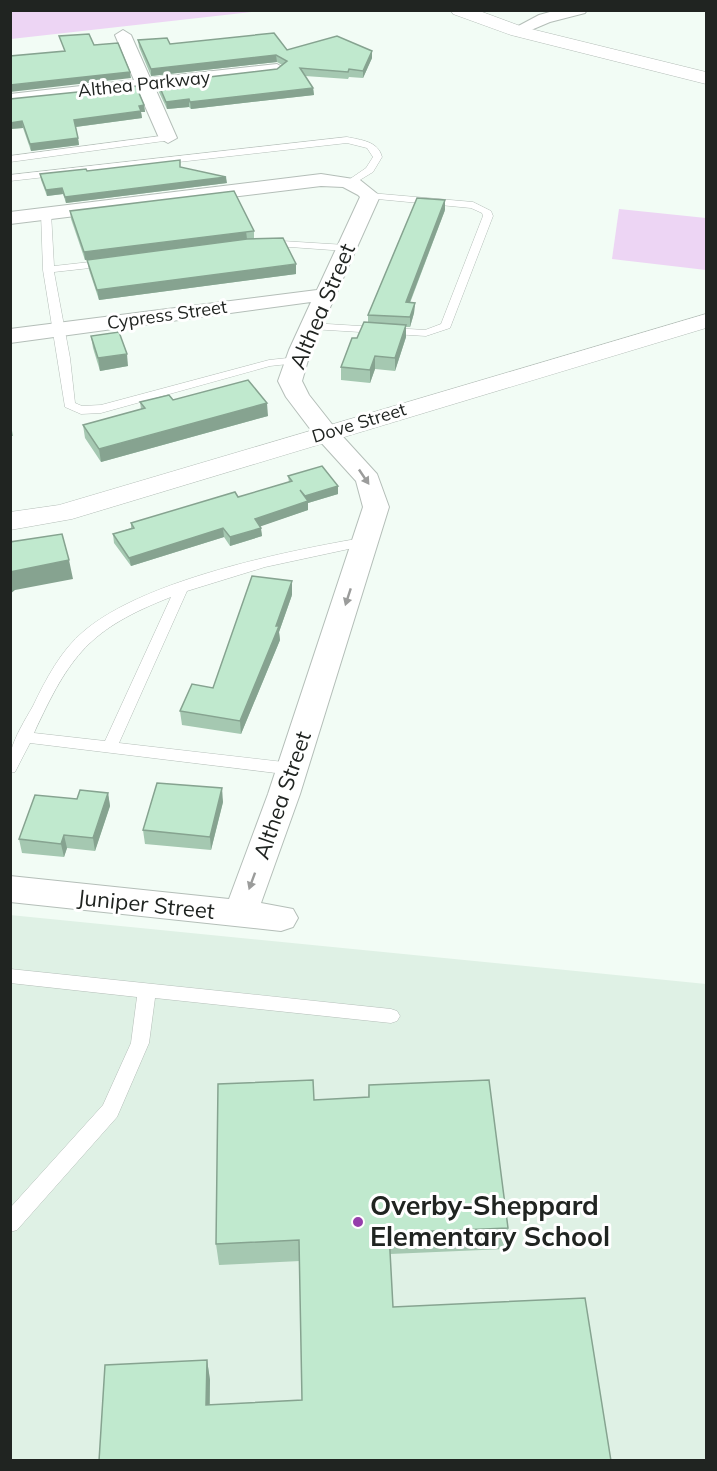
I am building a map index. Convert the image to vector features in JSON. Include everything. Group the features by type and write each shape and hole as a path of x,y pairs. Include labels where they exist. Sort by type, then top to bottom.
{"street":[{"path":"459,10 517,31 706,78"},
{"path":"517,31 544,18 579,10"},
{"path":"123,34 168,138"},
{"name":"Althea Parkway","path":"10,99 278,69"},
{"path":"12,216 321,180 350,183 363,188 370,196"},
{"name":"Althea Street","path":"240,914 292,769 367,541 376,507 368,479 298,397 290,381 311,326 370,196"},
{"name":"Cypress Street","path":"10,336 303,296 324,296"},
{"name":"Dove Street","path":"10,521 53,515 326,432 706,321"},
{"name":"Juniper Street","path":"10,889 281,918"}],"lane":[{"path":"10,159 168,138"},
{"path":"10,178 347,140 367,144 375,151 378,158 376,166 368,174 350,183"},
{"path":"311,326 426,333 446,326 488,216 486,211 473,205 370,196"},
{"path":"46,213 48,270 64,358 69,405 81,410 101,409 269,363 297,360"},
{"path":"258,244 292,243 346,248"},
{"path":"48,270 123,261"},
{"path":"10,768 60,667 89,633 130,608 181,589 320,548 367,541"},
{"path":"110,747 181,589"},
{"path":"26,737 292,769"},
{"path":"10,976 391,1016"},
{"path":"10,1223 110,1111 140,1043 147,989"}],"shaded area":[{"path":"11,10 261,10 261,11 11,39"},
{"path":"619,209 706,218 706,270 612,259"},
{"name":"Overby-Sheppard Elementary School","path":"10,915 706,984 706,1460 11,1460"}],"building":[{"path":"274,33 287,50 337,36 372,51 363,71 300,68 313,88 190,102 189,99 166,102 158,83 277,69 287,61 276,55 151,69 138,40 167,38 170,44"},
{"path":"89,34 94,45 118,43 130,72 10,85 10,56 65,51 59,36"},
{"path":"136,86 144,105 139,106 141,111 74,120 78,138 30,144 22,121 10,123 10,99"},
{"path":"180,160 180,167 226,177 65,197 62,188 46,190 40,174 86,169 87,171"},
{"path":"234,191 254,231 84,252 70,211"},
{"path":"417,198 445,200 406,302 415,303 410,317 368,315"},
{"path":"283,238 296,264 97,290 87,260 247,239"},
{"path":"364,322 406,325 395,358 375,356 370,370 341,367 352,338 357,338"},
{"path":"119,332 127,354 98,358 91,336"},
{"path":"248,380 267,403 99,449 83,425 145,408 140,402 169,395 173,400"},
{"path":"322,466 338,486 305,496 300,490 308,501 255,519 261,528 230,537 223,528 129,558 113,534 134,528 131,523 235,492 238,497 292,481 288,476"},
{"path":"62,534 69,560 10,572 10,542"},
{"path":"252,576 292,581 276,626 279,626 240,721 180,711 192,684 213,688"},
{"path":"157,783 222,788 210,837 143,830"},
{"path":"80,790 108,793 93,838 64,835 61,844 19,839 35,795 77,799"},
{"path":"313,1080 314,1100 369,1097 369,1085 489,1080 508,1228 389,1233 393,1307 585,1298 611,1461 99,1461 105,1365 207,1360 206,1405 302,1400 299,1240 216,1244 218,1084"}],"place":[{"name":"Overby-Sheppard Elementary School","path":"358,1222"}]}
